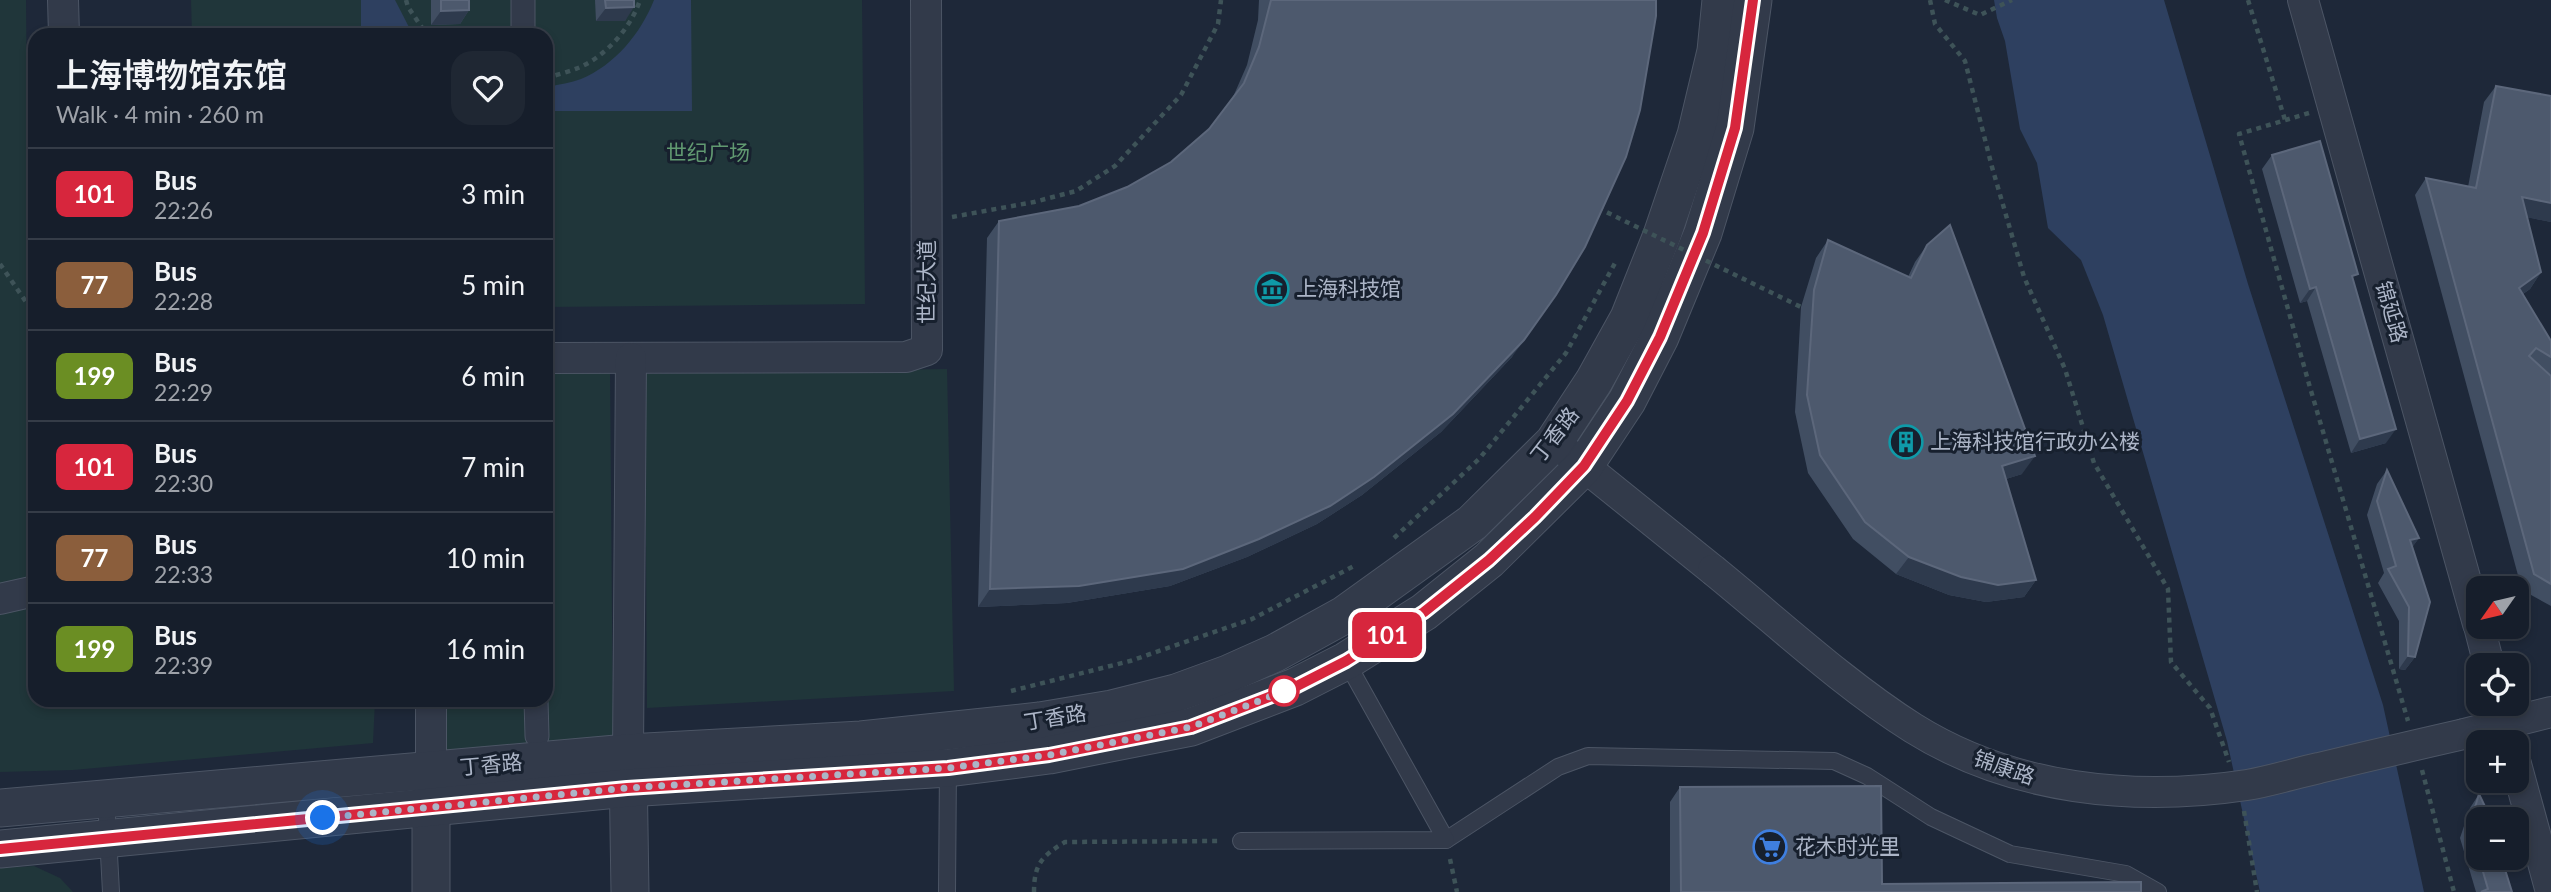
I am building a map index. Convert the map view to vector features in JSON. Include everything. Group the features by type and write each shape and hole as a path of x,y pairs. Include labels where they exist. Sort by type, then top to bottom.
{"street":[{"path":"63,0 64,28"},
{"path":"523,0 523,28"},
{"name":"世纪大道","path":"553,358 906,357 927,350 926,0"},
{"name":"丁香路","path":"0,849 430,807 628,771 861,740 1040,722 1176,694 1275,653 1344,615 1472,523 1554,442 1594,381 1629,318 1662,235 1696,135 1716,51 1721,0"},
{"name":"丁香路","path":"0,808 431,770 948,768 1049,755 1191,727 1295,687 1346,661 1424,612 1489,560 1584,466 1627,401 1660,337 1703,233 1735,128 1753,0"},
{"name":"锦延路","path":"2304,0 2466,582"},
{"path":"630,892 628,771 631,358"},
{"name":"锦康路","path":"1554,442 1854,685 1914,728 1975,760 2040,780 2114,791 2186,791 2248,785 2551,712"},
{"path":"0,599 28,593"},
{"path":"431,707 431,892"},
{"path":"536,707 537,736"},
{"path":"2524,793 2551,892"}],"lane":[{"path":"1346,661 1446,840"},
{"path":"947,892 949,731"},
{"path":"1241,841 1446,840 1558,767 1588,756 1834,761 1867,776 1931,817 2010,853 2126,874 2158,892"},
{"path":"106,799 111,892"}],"path":[{"path":"406,0 423,28"},
{"path":"553,76 580,67 613,44 636,11 640,0"},
{"path":"927,220 1034,202 1076,191 1115,166 1181,95 1218,24 1221,0"},
{"path":"1930,0 1935,23 1965,61 2024,277 2065,369 2094,463 2168,589 2171,662 2210,708 2231,766"},
{"path":"1945,0 1980,15 2012,0"},
{"path":"2248,0 2286,120"},
{"path":"2333,106 2239,134 2309,384 2412,733"},
{"path":"1598,208 1801,307"},
{"path":"1631,233 1637,221"},
{"path":"1387,545 1479,459 1566,353 1619,256"},
{"path":"0,264 28,305"},
{"path":"999,693 1130,661 1252,619 1365,561"},
{"path":"2420,759 2454,892"},
{"path":"2243,801 2257,892"},
{"path":"1446,840 1457,892"},
{"path":"1034,892 1034,877 1044,855 1065,842 1241,841"}],"green space":[{"path":"0,0 26,0 28,707 375,707 373,743 73,770 0,772"},
{"name":"世纪广场","path":"191,0 862,0 865,304 553,307 553,28 192,28"},
{"path":"610,368 613,741 447,758 446,707 553,707 553,369"},
{"path":"947,369 954,691 647,708 645,374"},
{"path":"34,866 60,878 73,892 0,892 0,868"}],"water":[{"path":"361,0 395,0 409,28 361,28"},
{"path":"654,0 691,0 692,111 555,111 553,86 581,79 616,57 649,12"},
{"path":"1994,0 2164,0 2248,284 2383,705 2424,892 2260,892 2227,741 2103,315 2081,260 2048,228 2037,163 2020,129 2005,41"}],"building":[{"path":"441,0 469,0 469,10 441,11"},
{"path":"605,0 634,0 634,7 606,8"},
{"name":"上海科技馆","path":"1271,0 1656,0 1656,16 1640,110 1626,157 1585,247 1524,340 1453,414 1374,477 1330,506 1259,539 1183,569 1079,586 990,589 999,221 1079,206 1127,187 1171,162 1209,129 1244,83 1259,47"},
{"path":"2496,86 2551,96 2551,203 2522,197 2541,272 2519,288 2551,341 2551,357 2536,348 2529,356 2551,376 2551,584 2534,574 2426,178 2476,188"},
{"path":"2320,141 2358,274 2352,276 2396,429 2360,439 2316,287 2310,289 2272,155"},
{"name":"上海科技馆行政办公楼","path":"1950,225 2035,456 2002,466 2036,580 1998,585 1961,577 1909,557 1865,522 1820,455 1807,395 1814,290 1828,240 1911,278 1927,245"},
{"path":"2387,470 2419,538 2410,540 2430,602 2415,657 2408,656 2409,607 2388,569 2396,566 2377,501"},
{"name":"花木时光里","path":"1881,786 1882,884 2141,882 2141,892 1681,892 1680,787"},
{"path":"2479,794 2485,807 2475,807"},
{"path":"2482,870 2505,870 2512,892 2481,892 2488,889"}],"bus line":[{"name":"101","path":"0,849 627,788 948,768 1049,755 1191,727 1295,687 1346,661 1424,612 1489,560 1584,466 1627,401 1660,337 1703,233 1735,128 1753,0"}],"place":[{"name":"上海科技馆","path":"1272,289"},
{"name":"上海科技馆行政办公楼","path":"1906,442"},
{"name":"花木时光里","path":"1770,847"}],"route":[{"path":"323,818 627,788 948,768 1049,755 1191,727 1295,687 1284,691"}]}
